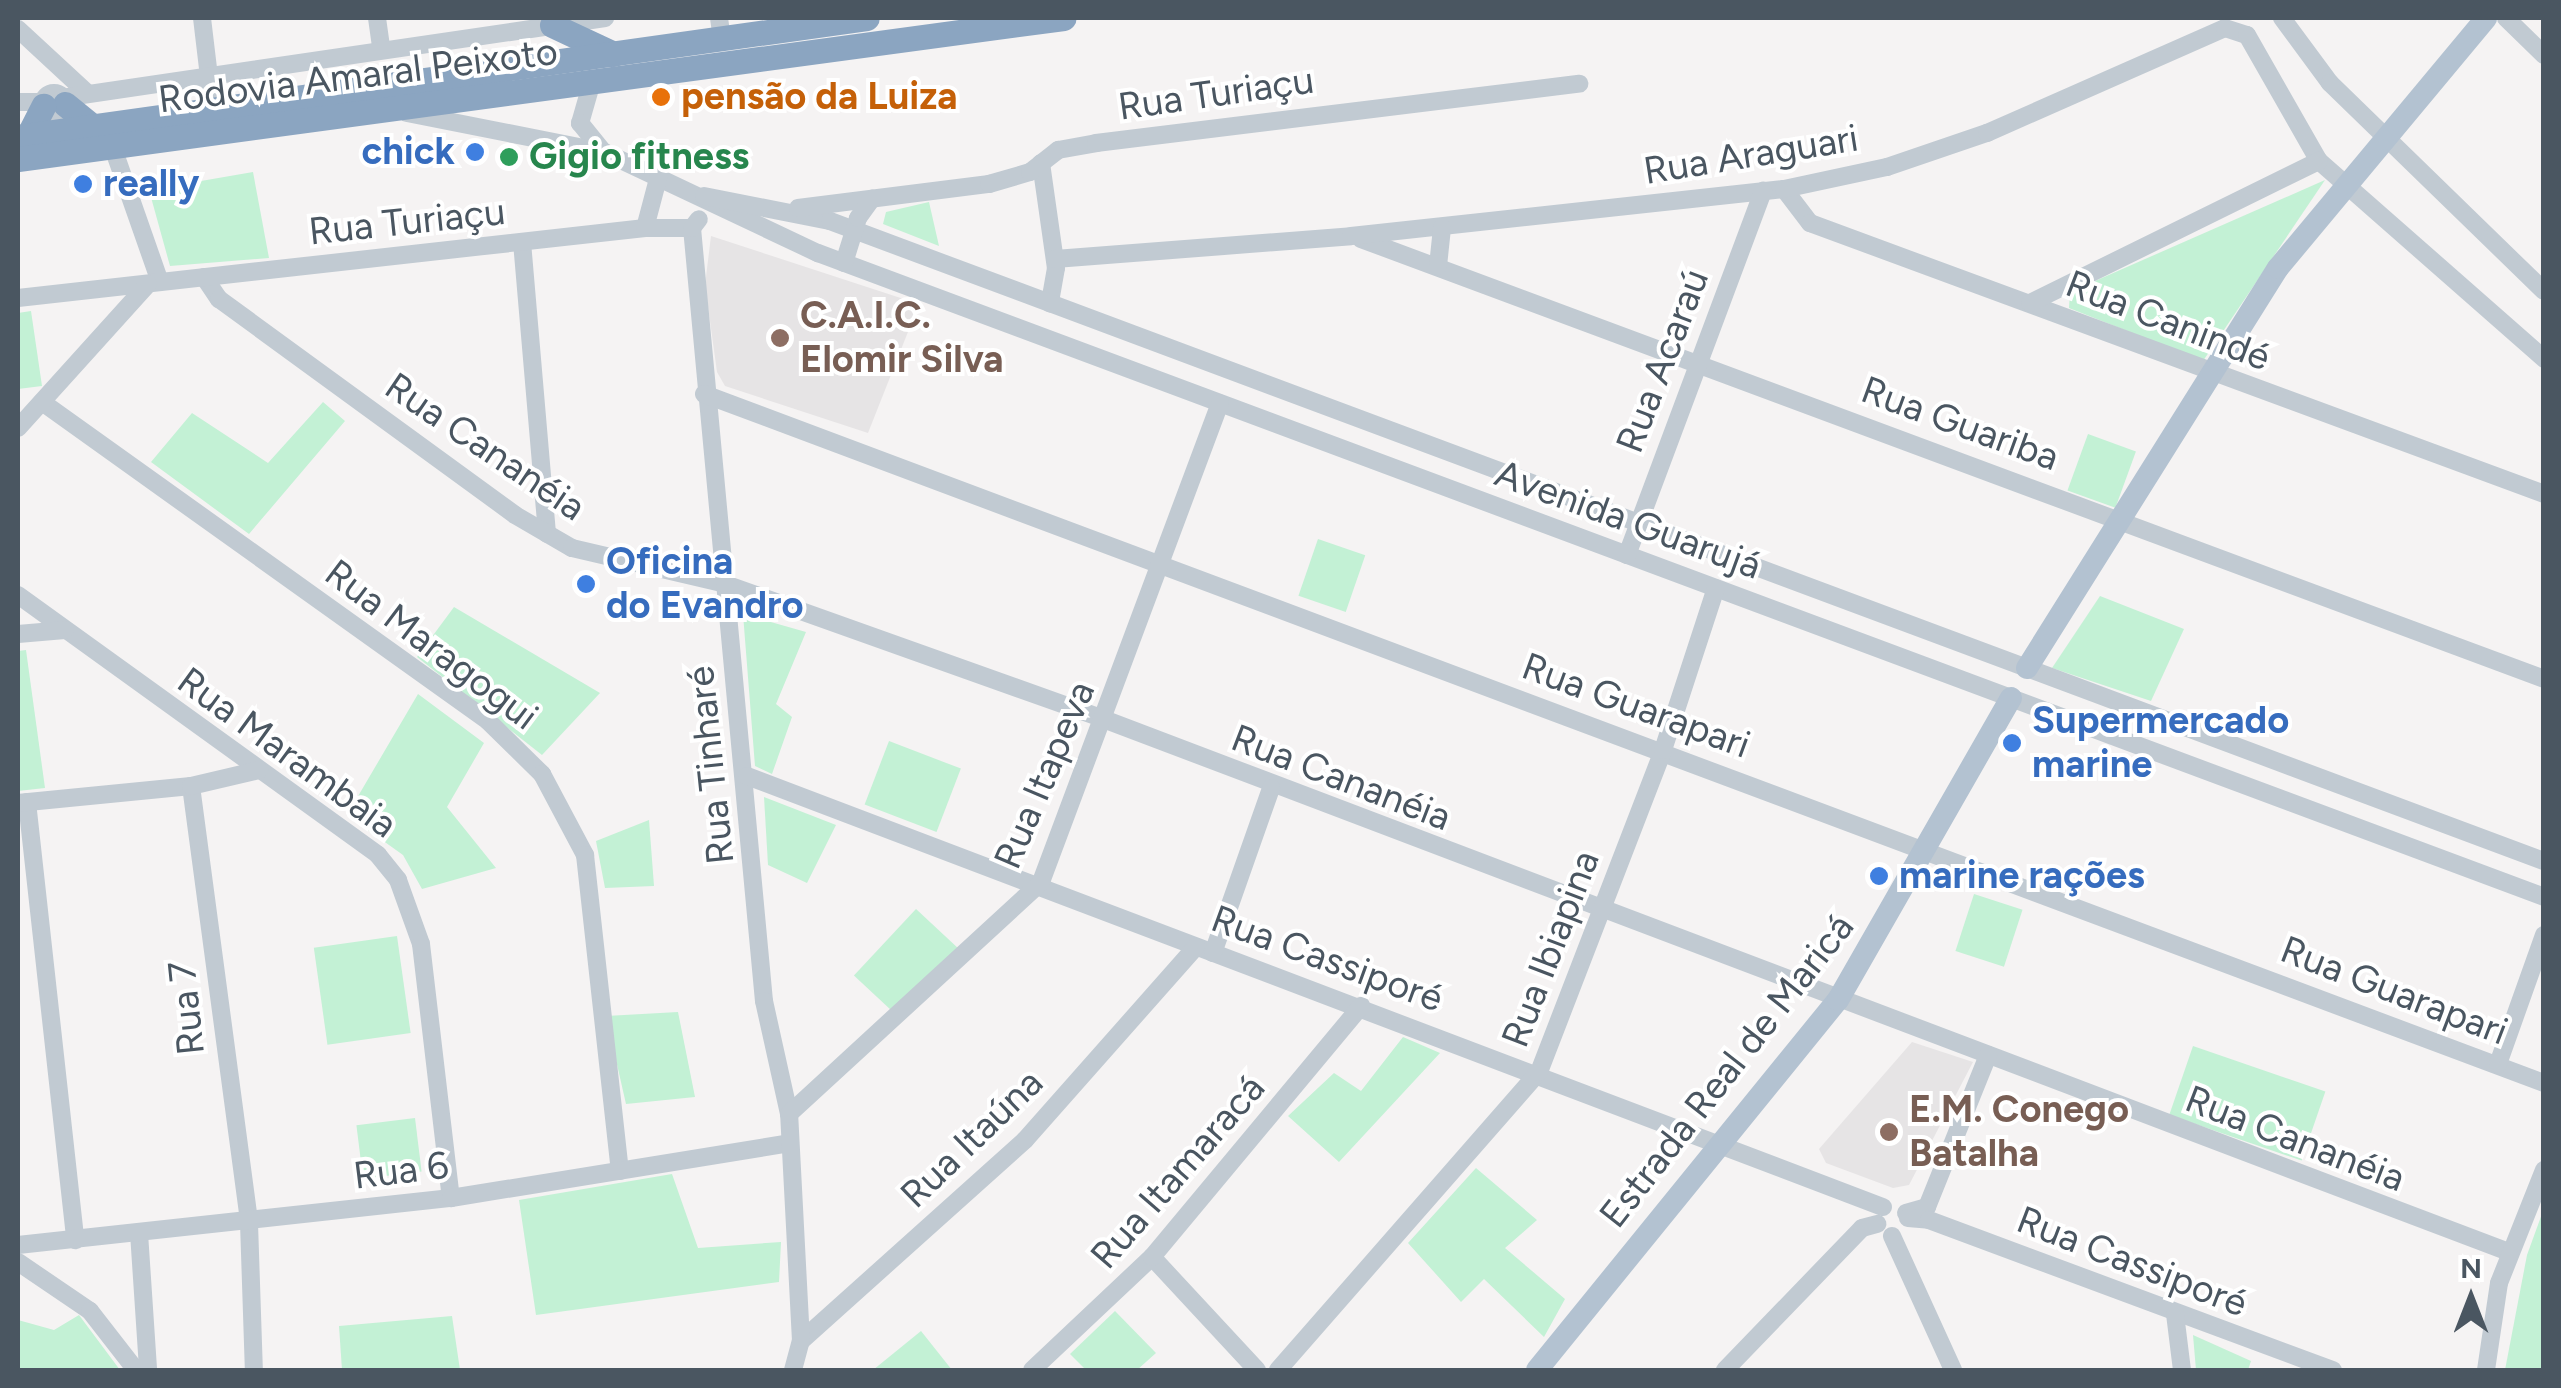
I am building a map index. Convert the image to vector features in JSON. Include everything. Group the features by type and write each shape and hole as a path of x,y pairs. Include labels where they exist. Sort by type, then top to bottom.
{"highway":[{"name":"Rodovia Amaral Peixoto","path":"21,144 94,126 614,54 720,29 867,18"},
{"name":"Rodovia Amaral Peixoto","path":"21,144 112,145 376,108 590,85 1064,18"},
{"path":"552,21 614,54"},
{"path":"21,144 53,101 94,126"}],"main road":[{"name":"Estrada Real de Maricá","path":"2027,668 2208,372 2278,268 2486,18"},
{"name":"Estrada Real de Maricá","path":"1537,1370 1719,1141 1838,1000 1930,850 2012,698"}],"street":[{"path":"202,18 213,110"},
{"path":"377,18 381,47"},
{"path":"18,29 53,101 552,21 606,18"},
{"path":"2282,18 2330,83 2544,291"},
{"path":"2506,18 2544,55"},
{"name":"Rua Araguari","path":"1055,259 1351,236 1784,190 1886,167 1987,133 2231,22 2247,36 2319,161 2544,359"},
{"name":"Rua Turiaçu","path":"788,209 989,184 1023,176 1064,148 1252,119 1579,84"},
{"path":"590,85 580,123 604,152"},
{"name":"Avenida Guarujá","path":"376,108 604,152 844,263 2544,897"},
{"path":"18,428 154,283 112,145"},
{"path":"2030,304 2319,161"},
{"path":"1041,163 1055,259 1050,304"},
{"path":"646,228 659,176"},
{"name":"Rua Canindé","path":"1784,190 1810,223 2544,494"},
{"name":"Rua Acaraú","path":"1627,555 1696,361 1763,191"},
{"path":"692,228 701,200"},
{"name":"Avenida Guarujá","path":"701,200 788,209 856,230 2544,861"},
{"path":"844,263 872,200"},
{"path":"1438,266 1442,227"},
{"name":"Rua Turiaçu","path":"18,298 646,228 692,228"},
{"name":"Rua Tinharé","path":"692,228 704,394 748,776 764,1001 789,1114"},
{"name":"Rua Guariba","path":"1351,236 2122,518 2544,679"},
{"path":"522,242 547,534"},
{"name":"Rua Cananéia","path":"204,277 219,300 572,548 725,584 1106,720 1271,788 2508,1252"},
{"path":"1075,349 1088,317"},
{"name":"Rua Guarapari","path":"704,394 1161,561 2544,1083"},
{"name":"Rua Maragogui","path":"42,402 488,721 542,774 584,855 620,1171"},
{"name":"Rua Itapeva","path":"789,1114 1041,882 1106,720 1220,403"},
{"name":"Rua Ibiapina","path":"1278,1370 1539,1072 1663,750 1716,588"},
{"name":"Rua Marambaia","path":"18,595 378,855 412,906 451,1198"},
{"path":"18,634 65,630"},
{"name":"Estrada Real de Maricá","path":"2012,698 2028,698 2035,690 2027,668"},
{"path":"75,1240 22,802 191,786 258,770"},
{"name":"Rua Cassiporé","path":"748,776 1041,882 1205,950 1719,1141 1884,1222 1894,1204 1907,1216 1928,1220 2332,1370"},
{"name":"Rua 7","path":"191,786 248,1223"},
{"path":"1205,950 1271,788"},
{"path":"2498,1064 2544,934"},
{"name":"Rua Itaúna","path":"801,1341 1025,1140 1205,950"},
{"name":"Rua Itamaracá","path":"1032,1370 1152,1257 1361,1006"},
{"path":"1728,1369 1862,1228 1884,1222 1902,1232 1907,1216 1927,1207 1988,1055"},
{"path":"789,1114 801,1341 795,1370"},
{"name":"Rua 6","path":"18,1245 451,1198 790,1143"},
{"path":"2486,1370 2508,1252 2544,1170"},
{"path":"1884,1222 1953,1370"},
{"path":"248,1223 254,1370"},
{"path":"138,1233 148,1370"},
{"path":"1152,1257 1257,1370"},
{"path":"18,1262 90,1312 136,1370"},
{"path":"2174,1314 2182,1370"}],"shaded area":[{"path":"711,236 919,304 868,433 725,386 717,372 705,285"},
{"path":"1912,1042 1973,1062 1909,1185 1893,1188 1826,1163 1819,1149"}],"green space":[{"path":"253,172 269,258 170,266 149,190"},
{"path":"2325,180 2203,361 2069,308 2070,292"},
{"path":"929,202 939,246 883,224 886,212"},
{"path":"31,311 42,386 18,389 18,313"},
{"path":"323,402 345,421 249,534 151,462 192,413 268,463"},
{"path":"2088,434 2136,451 2115,508 2067,490"},
{"path":"1318,539 1365,555 1346,612 1298,596"},
{"path":"2100,596 2184,629 2151,701 2052,668"},
{"path":"454,607 600,693 542,755 417,657"},
{"path":"743,614 806,632 776,704 792,717 772,774 755,766"},
{"path":"26,650 45,788 18,791 18,651"},
{"path":"418,694 484,743 447,807 496,868 422,889 403,855 347,815"},
{"path":"889,741 961,769 937,832 865,804"},
{"path":"764,797 836,825 807,883 768,865"},
{"path":"649,820 654,886 605,888 596,841"},
{"path":"1974,894 2023,910 2004,967 1955,951"},
{"path":"916,909 961,951 899,1018 854,976"},
{"path":"397,936 411,1033 327,1045 314,948"},
{"path":"678,1012 695,1097 626,1104 606,1016"},
{"path":"1403,1037 1440,1053 1339,1162 1288,1116 1334,1073 1361,1091"},
{"path":"2193,1046 2325,1092 2302,1161 2169,1115"},
{"path":"415,1118 422,1172 363,1179 356,1125"},
{"path":"1476,1168 1537,1220 1505,1248 1565,1299 1544,1337 1484,1279 1461,1302 1408,1243"},
{"path":"672,1174 698,1248 781,1242 779,1282 536,1315 519,1200"},
{"path":"2543,1211 2543,1370 2505,1370 2527,1255"},
{"path":"1115,1311 1156,1353 1137,1370 1086,1370 1070,1354"},
{"path":"79,1315 120,1370 18,1370 18,1320 54,1330"},
{"path":"452,1316 460,1370 342,1370 339,1326"},
{"path":"921,1331 952,1370 873,1370"},
{"path":"2193,1335 2251,1361 2248,1370 2196,1370"}],"place":[{"name":"pensão da Luiza","path":"661,97"},
{"name":"chick","path":"475,152"},
{"name":"Gigio fitness","path":"509,157"},
{"name":"really","path":"83,184"},
{"name":"C.A.I.C. Elomir Silva","path":"780,338"},
{"name":"Oficina do Evandro","path":"586,584"},
{"name":"Supermercado marine","path":"2012,743"},
{"name":"marine rações","path":"1879,876"},
{"name":"E.M. Conego Batalha","path":"1889,1132"}]}
